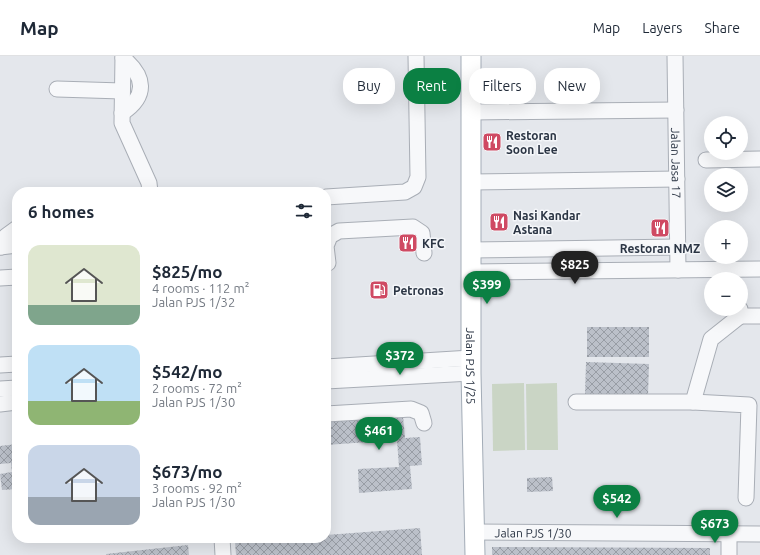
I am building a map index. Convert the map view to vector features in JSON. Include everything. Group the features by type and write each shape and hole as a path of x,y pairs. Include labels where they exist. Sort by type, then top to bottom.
{"main road":[{"name":"Jalan PJS 1/25","path":"471,56 471,366 475,555"}],"street":[{"path":"331,196 405,192 414,187 418,177 416,56"},
{"name":"Jalan Jasa 17","path":"675,56 678,270"},
{"path":"123,57 122,123 149,187"},
{"path":"122,112 132,106 138,97 141,88 131,65 123,57"},
{"path":"57,89 122,91"},
{"path":"471,112 676,110"},
{"path":"748,159 760,159"},
{"path":"471,182 677,179"},
{"path":"331,235 339,231 413,226 422,234 424,253"},
{"path":"0,247 6,236 12,232"},
{"path":"0,247 12,246"},
{"path":"471,250 678,247"},
{"path":"472,272 678,270 709,272"},
{"path":"748,272 760,270"},
{"path":"0,278 12,277"},
{"path":"748,314 760,316"},
{"path":"693,402 711,339 736,316"},
{"path":"0,365 12,364"},
{"path":"331,367 471,366"},
{"path":"331,380 471,366"},
{"path":"0,389 12,388"},
{"path":"576,402 693,402 754,405 746,498"},
{"path":"0,404 12,403"},
{"path":"331,414 411,408 421,413 424,423"},
{"name":"Jalan PJS 1/30","path":"474,532 760,534"},
{"path":"729,534 729,555"},
{"path":"222,543 223,555"}],"green space":[{"path":"524,383 525,450 493,451 492,384"},
{"path":"557,383 558,450 527,450 526,384"}],"building":[{"path":"587,327 649,327 649,357 587,357"},
{"path":"586,362 649,364 648,395 585,394"},
{"path":"403,416 405,438 420,437 422,465 410,466 412,489 359,493 358,469 399,467 397,440 331,445 331,422"},
{"path":"12,445 12,472 11,463 0,464 0,446"},
{"path":"12,472 12,489 2,490 0,474"},
{"path":"552,477 553,491 527,492 527,478"},
{"path":"420,528 422,555 236,555 235,543 331,543 331,535"},
{"path":"188,545 189,555 106,554"},
{"path":"492,547 710,548 710,555 492,555"}],"place":[{"name":"Restoran Soon Lee","path":"492,142"},
{"name":"Nasi Kandar Astana","path":"499,222"},
{"name":"Restoran NMZ","path":"660,228"},
{"name":"KFC","path":"408,243"},
{"name":"Petronas","path":"379,290"}]}
